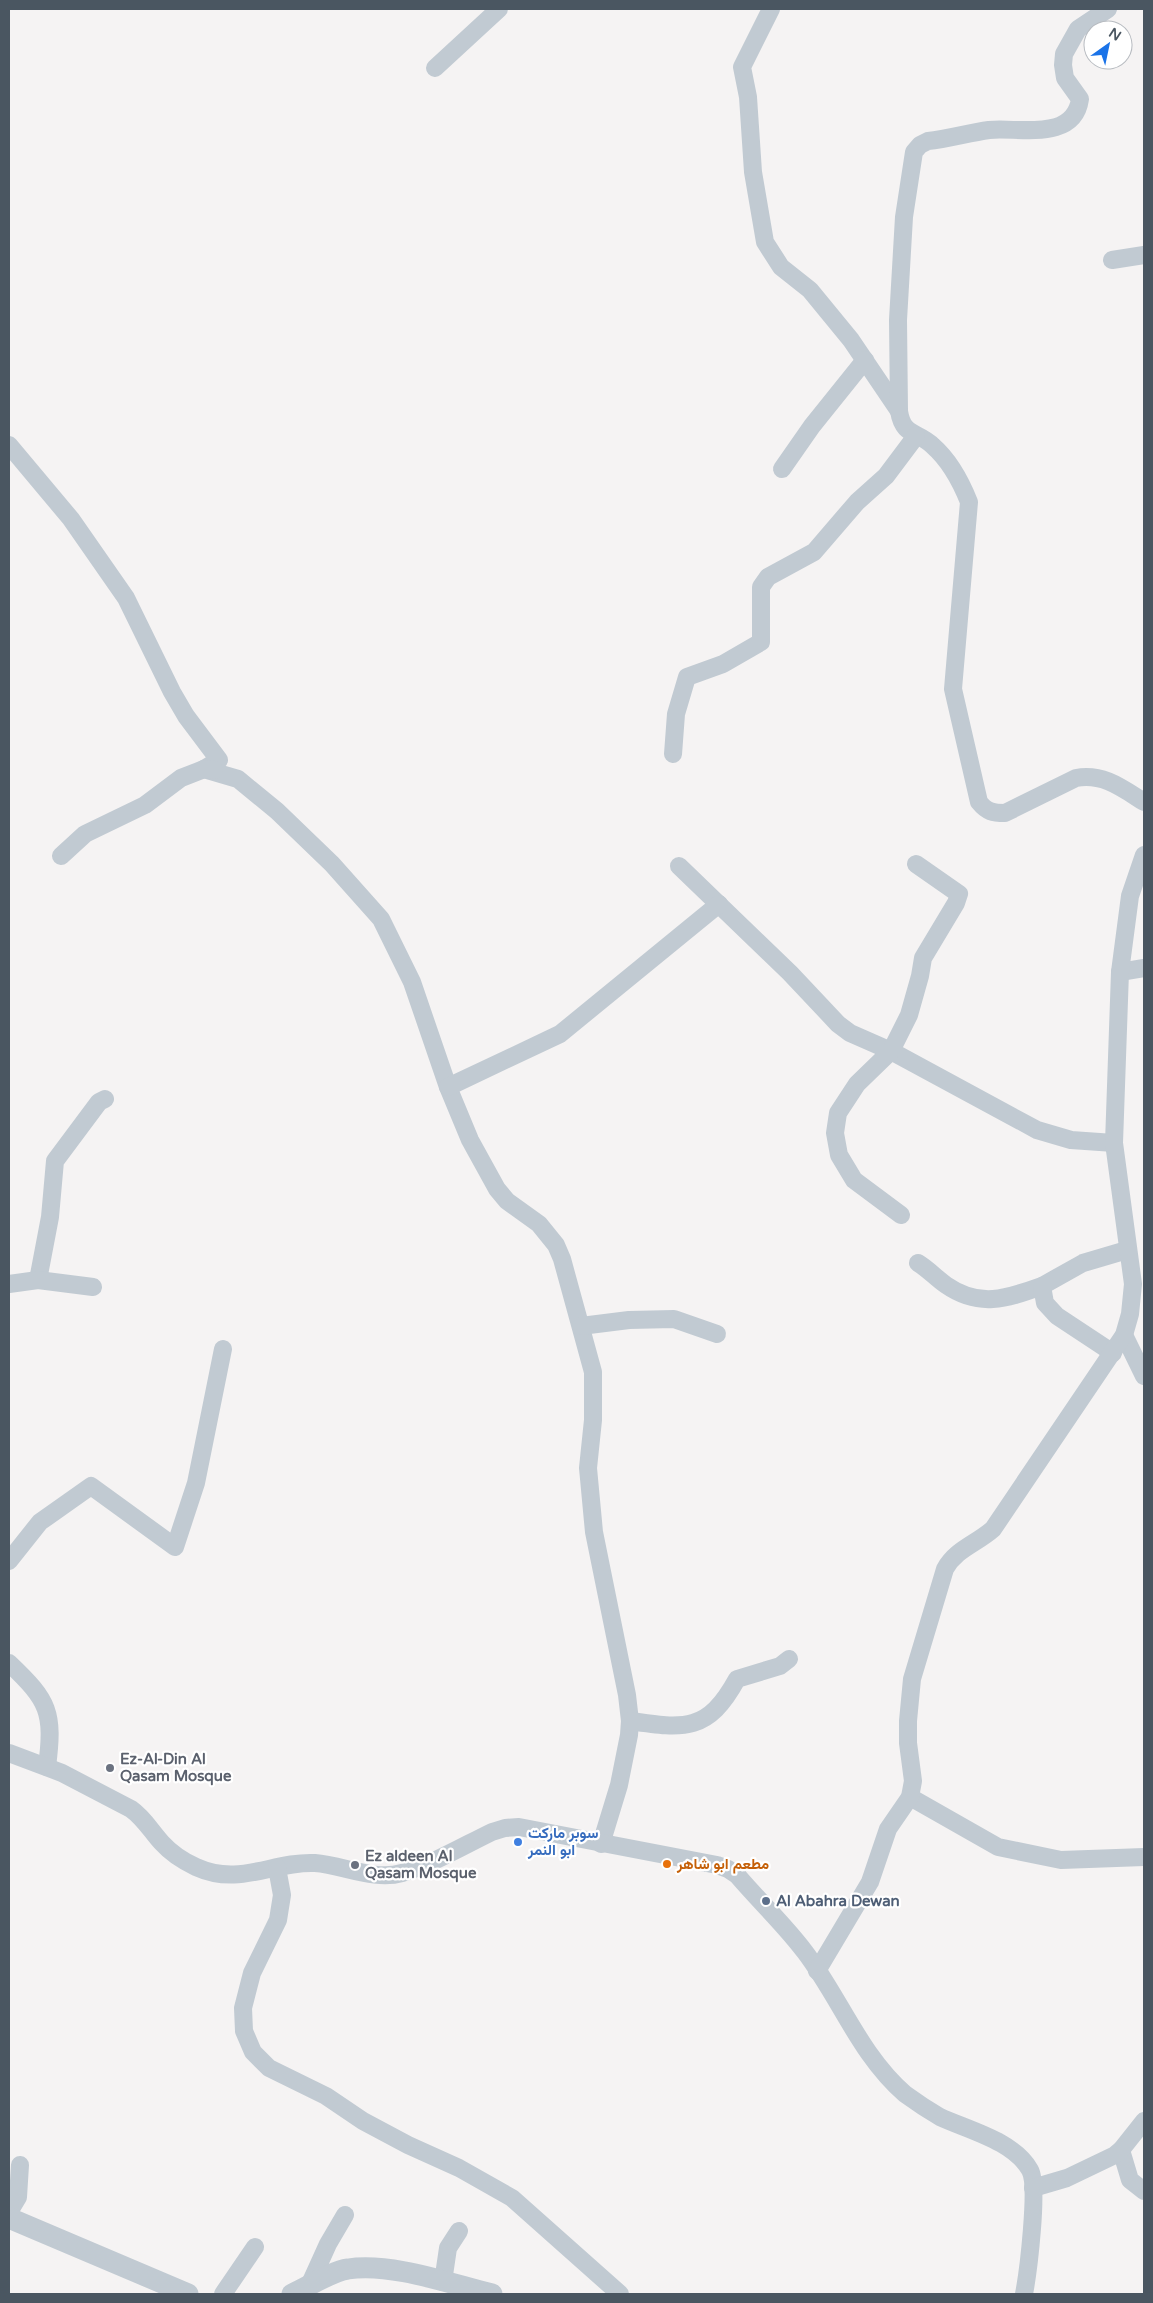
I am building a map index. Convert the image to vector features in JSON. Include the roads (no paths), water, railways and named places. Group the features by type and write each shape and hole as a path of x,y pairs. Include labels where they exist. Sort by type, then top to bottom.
{"street":[{"path":"435,68 499,9"},
{"path":"771,9 742,67 748,97 754,172 765,242 781,267 817,298 852,340 899,411"},
{"path":"1108,9 1078,29 1064,54 1065,78 1080,98 1078,110 1073,118 1060,125 1036,131 991,130 928,141 920,145 914,152 904,217 898,320 899,411 900,421 905,429 925,440 938,451 962,485 969,502 953,689 979,802 984,809 992,813 1005,813 1076,778 1088,775 1109,780 1144,802"},
{"path":"1112,260 1144,255"},
{"path":"782,470 812,426 865,360"},
{"path":"673,754 676,714 687,677 723,664 761,642 761,586 768,576 814,552 857,502 886,476 916,436"},
{"path":"9,445 71,519 126,598 172,692 186,716 219,760 204,769 181,778 145,804 85,834 61,856"},
{"path":"204,769 230,771"},
{"path":"204,769 238,780 278,811 332,864 381,919 412,982 448,1087 470,1140 497,1189 507,1201 539,1224 556,1245 568,1278 593,1372 593,1420 588,1468 594,1532 627,1695 630,1721 619,1785 601,1844"},
{"path":"817,1970 870,1882 888,1829 910,1797 914,1781 908,1743 912,1679 945,1569 959,1550 984,1537 993,1529 1124,1335 1132,1299 1132,1284 1114,1143 1120,972 1130,896 1144,855"},
{"path":"901,1215 854,1180 839,1155 835,1133 838,1113 857,1084 891,1051 909,1015 920,976 922,958 956,903 958,894 916,864"},
{"path":"679,866 790,973 838,1024 850,1033 891,1051 1037,1130 1071,1140 1114,1143"},
{"path":"448,1087 560,1034 719,904"},
{"path":"1120,972 1144,968"},
{"path":"38,1280 50,1217 55,1161 99,1102 105,1100"},
{"path":"918,1263 964,1296 999,1299 1042,1286 1082,1263 1127,1250"},
{"path":"9,1284 38,1280 93,1287"},
{"path":"1042,1286 1045,1303 1057,1316 1113,1353"},
{"path":"581,1326 629,1320 674,1319 717,1334"},
{"path":"1124,1335 1144,1376"},
{"path":"9,1561 40,1522 90,1486 175,1547 196,1483 223,1349"},
{"path":"630,1721 661,1725 692,1724 710,1716 727,1696 736,1679 780,1666 789,1659"},
{"path":"9,1663 34,1686 46,1708 50,1732 47,1767"},
{"path":"9,1753 47,1767 131,1809 141,1816 172,1853 197,1868 233,1875 256,1873 284,1865 315,1863 333,1865 362,1873 400,1873 505,1828 519,1828 717,1865 728,1869 737,1875 805,1952 867,2050 892,2081 907,2095 940,2116 990,2138 1025,2163 1031,2172 1033,2188 1030,2263 1024,2294"},
{"path":"910,1797 998,1847 1060,1860 1144,1857"},
{"path":"277,1868 282,1895 278,1920 252,1973 243,2008 244,2031 253,2052 269,2068 326,2096 363,2121 408,2145 459,2168 512,2198 598,2272 620,2294"},
{"path":"1033,2188 1067,2178 1115,2155 1144,2122"},
{"path":"1121,2150 1130,2180 1144,2191"},
{"path":"9,2212 18,2197 20,2165"},
{"path":"301,2290 346,2215"},
{"path":"9,2218 177,2293"},
{"path":"443,2282 448,2248 459,2231"},
{"path":"223,2294 255,2247"},
{"path":"301,2290 347,2269 358,2268 398,2271 492,2294"}],"place":[{"name":"Ez-Al-Din Al Qasam Mosque","path":"110,1768"},
{"name":"سوبر ماركت ابو النمر","path":"518,1842"},
{"name":"مطعم ابو شاهر","path":"667,1864"},
{"name":"Ez aldeen Al Qasam Mosque","path":"355,1865"},
{"name":"Al Abahra Dewan","path":"766,1901"}]}
